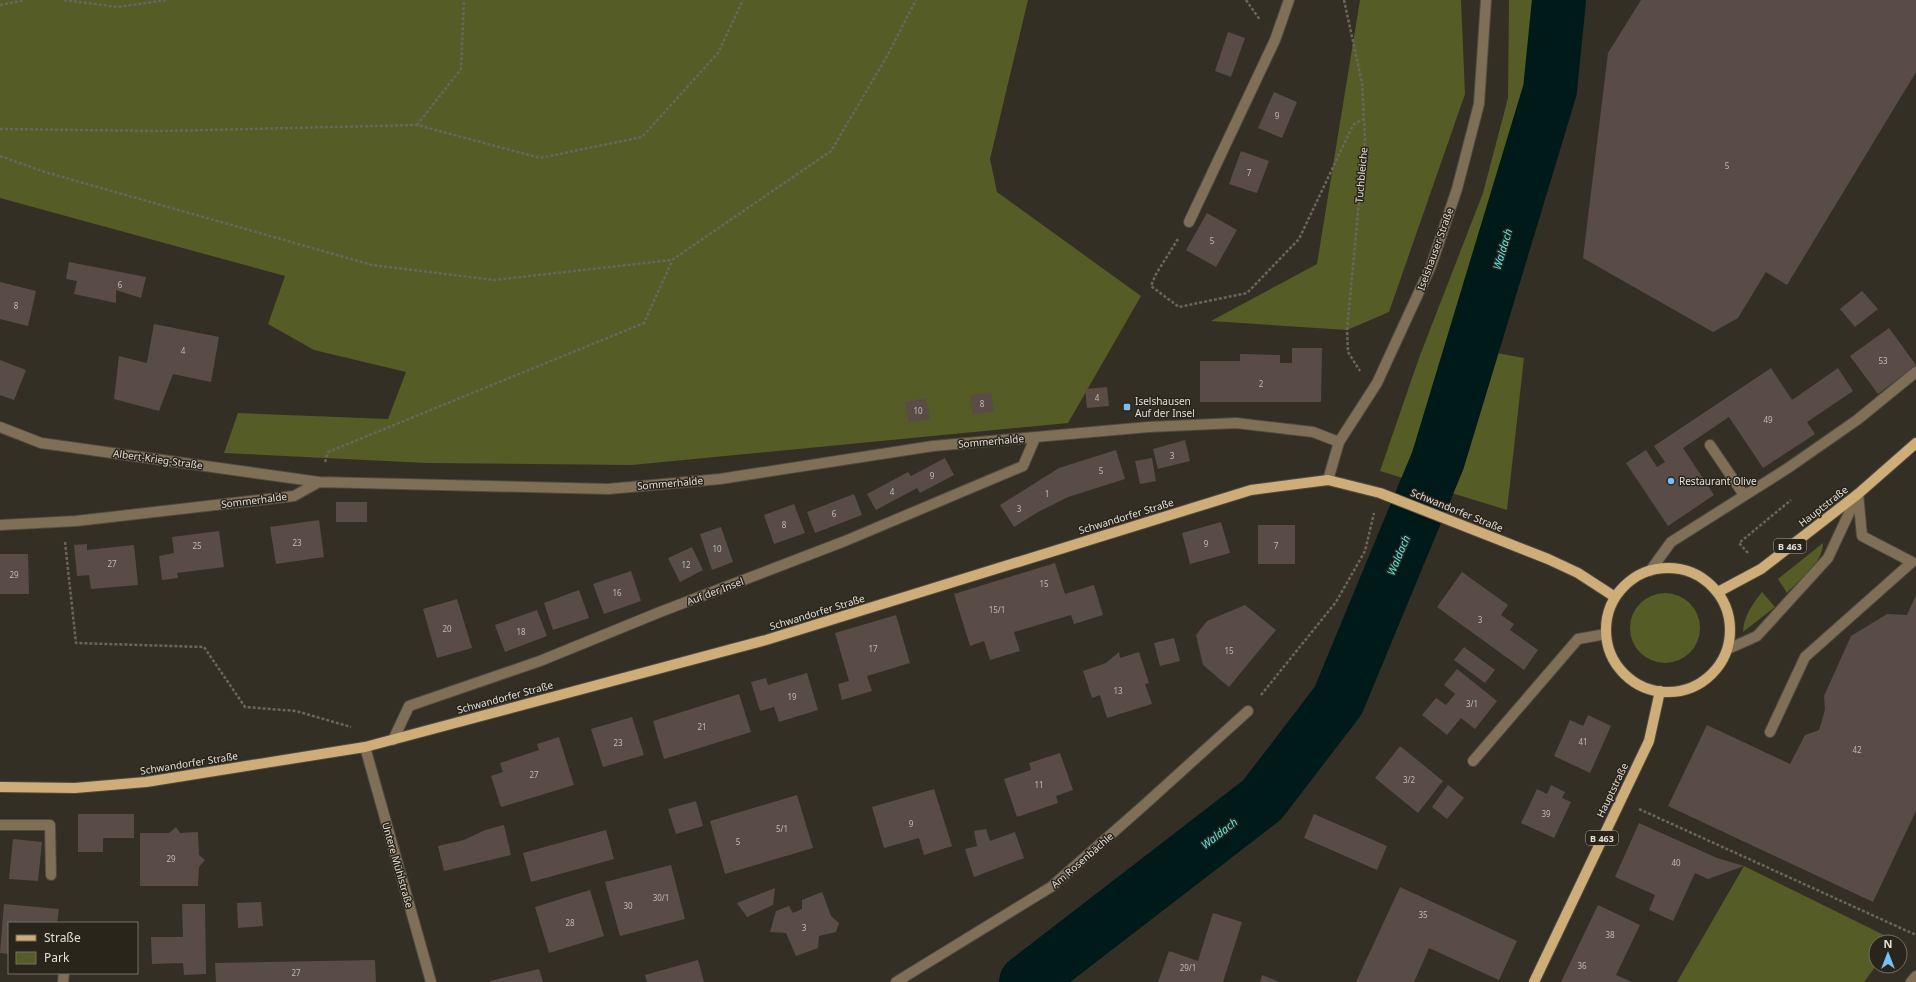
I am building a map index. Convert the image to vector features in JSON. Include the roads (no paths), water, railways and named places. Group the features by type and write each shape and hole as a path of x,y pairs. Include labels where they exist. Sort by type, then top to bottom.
{"main road":[{"name":"Hauptstraße","path":"1718,592 1762,569 1858,494 1916,443"},
{"name":"Schwandorfer Straße","path":"0,787 75,788 146,782 365,747 766,640 1251,490 1328,480 1380,493 1458,523 1578,573 1615,597"},
{"path":"1665,567 1685,570 1704,578 1718,592 1728,610 1730,629 1728,649 1718,668 1702,682 1682,690 1660,691 1640,685 1623,672 1612,655 1606,634 1608,615 1615,597 1628,582 1650,571 1665,567"},
{"name":"Hauptstraße","path":"1534,982 1649,741 1660,691"}],"street":[{"path":"1189,222 1275,40 1289,0"},
{"name":"Iselshauser Straße","path":"1328,480 1339,442 1377,382 1431,266 1457,189 1479,104 1486,0"},
{"path":"1650,571 1671,542 1857,420 1916,372"},
{"name":"Sommerhalde","path":"0,525 63,522 294,496 319,482 608,489 720,479 933,446 1148,427 1236,423 1313,432 1339,442"},
{"name":"Albert-Krieg-Straße","path":"0,427 41,443 319,482"},
{"name":"Auf der Insel","path":"394,740 409,706 540,661 660,612 845,541 1016,469 1023,466 1035,438"},
{"path":"1710,445 1744,495"},
{"path":"1770,732 1805,657 1915,561 1862,536 1858,494"},
{"path":"1728,649 1757,636 1828,558 1858,494"},
{"path":"1473,761 1578,639 1606,634"},
{"name":"Am Rosenbächle","path":"896,982 1051,887 1142,807 1248,710"},
{"name":"Untere Mühlstraße","path":"365,747 431,982"},
{"path":"0,824 50,825 50,875"},
{"path":"1911,982 1916,976"}],"waterway":[{"name":"Waldach","path":"1026,982 1262,800 1338,701 1438,460 1550,90 1559,0"}],"place":[{"name":"Iselshausen Auf der Insel","path":"1127,407"},
{"name":"Restaurant Olive","path":"1671,481"}]}
